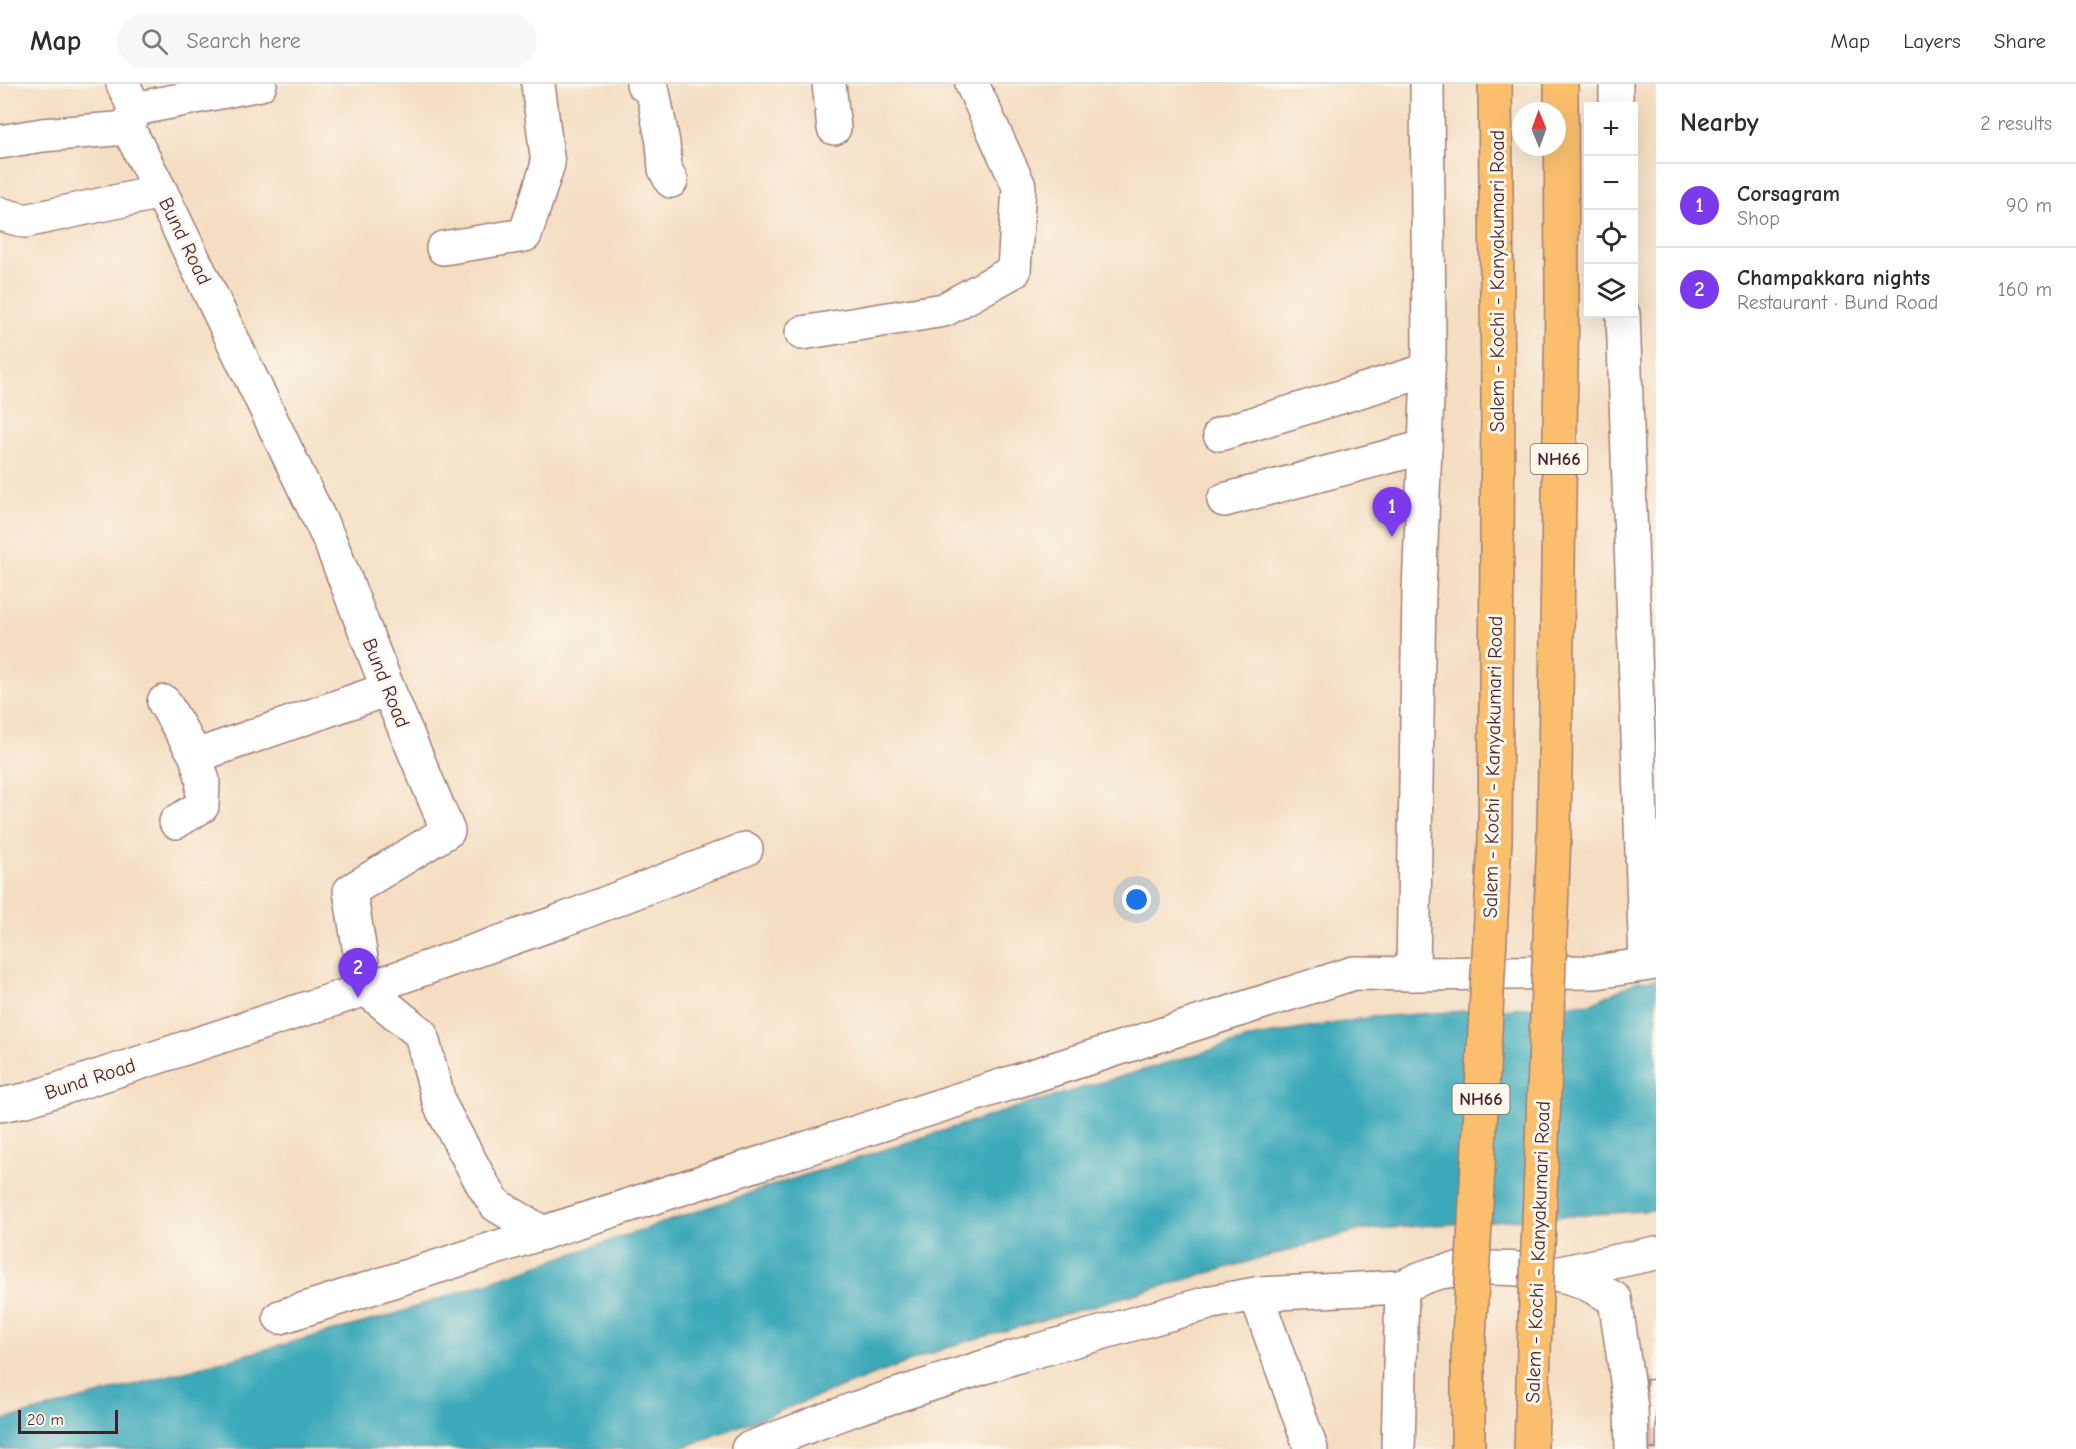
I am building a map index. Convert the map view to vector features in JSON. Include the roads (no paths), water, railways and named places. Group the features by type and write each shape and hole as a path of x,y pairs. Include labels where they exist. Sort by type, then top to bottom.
{"highway":[{"name":"Salem - Kochi - Kanyakumari Road","path":"1468,1449 1468,1357 1494,840 1498,409 1495,84"},
{"name":"Salem - Kochi - Kanyakumari Road","path":"1531,1449 1554,834 1562,298 1561,84"}],"street":[{"path":"0,142 42,135 129,107 260,84"},
{"path":"443,248 525,235 548,164 538,84"},
{"path":"643,84 653,92 663,143 665,169 671,181"},
{"path":"829,84 834,128"},
{"path":"802,333 944,310 1014,271 1019,186 972,84"},
{"path":"1413,974 1419,590 1428,370 1427,84"},
{"path":"1616,84 1616,102"},
{"name":"Bund Road","path":"0,1105 38,1096 366,989 350,891 448,831 388,689 330,541 161,192 129,107"},
{"path":"0,214 25,221 161,192"},
{"path":"280,1317 1354,973 1596,972 1651,963 1623,318"},
{"path":"1220,434 1428,370"},
{"path":"1224,500 1425,447"},
{"path":"196,756 388,689"},
{"path":"164,702 196,756 203,781 202,806 176,822"},
{"path":"366,989 555,922 746,849"},
{"path":"366,989 421,1034 440,1105 496,1205 543,1233"},
{"path":"1567,1277 1656,1253"},
{"path":"748,1449 857,1407 1018,1356 1212,1302 1256,1294 1402,1287 1439,1273 1459,1270 1517,1270 1567,1277 1615,1299 1631,1408 1632,1449"},
{"path":"1398,1449 1402,1287"},
{"path":"1256,1294 1311,1449"}],"water":[{"path":"1656,980 1656,1210 1360,1230 948,1347 679,1449 0,1449 0,1421 389,1316 777,1184 1024,1105 1255,1037 1372,1017 1592,1003 1638,981"}],"place":[{"name":"Corsagram","path":"1392,537"},
{"name":"Champakkara nights","path":"358,998"}]}
